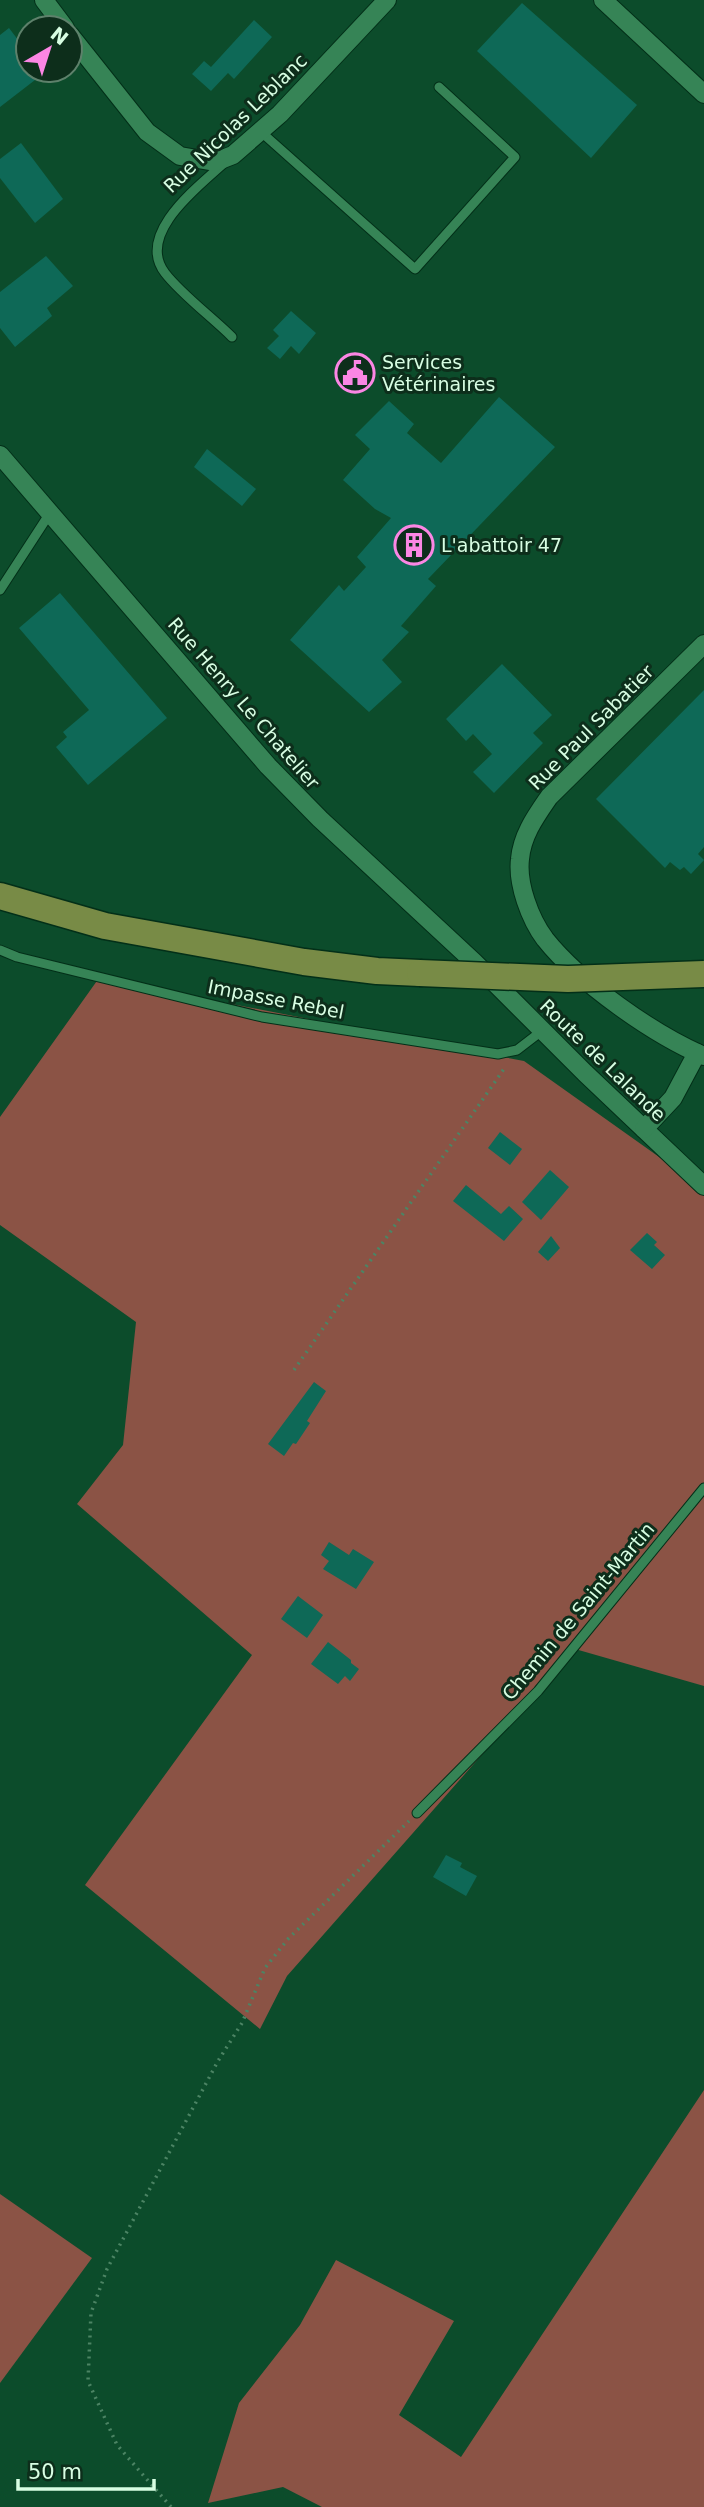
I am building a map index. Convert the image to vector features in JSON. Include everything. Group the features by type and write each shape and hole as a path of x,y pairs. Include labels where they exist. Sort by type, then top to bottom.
{"main road":[{"path":"0,896 105,926 304,962 377,971 568,979 704,974"}],"street":[{"name":"Rue Nicolas Leblanc","path":"233,155 280,114 387,0"},
{"path":"603,0 704,94"},
{"path":"84,53 147,132 171,152 191,159 215,162 233,155"},
{"name":"Rue Henry Le Chatelier","path":"0,455 268,766 320,819 474,962"},
{"name":"Rue Paul Sabatier","path":"700,1054 649,1026 613,1001 561,957 544,938 530,911 520,872 520,858 532,821 549,797 704,644"},
{"name":"Route de Lalande","path":"474,962 704,1186"},
{"path":"644,1129 673,1098 700,1054"}],"lane":[{"path":"260,131 415,269 514,157 439,87"},
{"name":"Rue Nicolas Leblanc","path":"233,155 177,207 160,236 158,254 164,272 233,337"},
{"path":"0,590 51,513"},
{"name":"Impasse Rebel","path":"0,950 17,957 262,1017 498,1054 517,1050"},
{"path":"517,1050 543,1030"},
{"name":"Chemin de Saint-Martin","path":"417,1814 546,1682 704,1488"}],"path":[{"path":"294,1370 517,1050"},
{"path":"171,2507 117,2445 88,2381 91,2313 107,2269 218,2061 242,2022 265,1968 288,1939 417,1814"}],"shaded area":[{"path":"99,978 524,1061 669,1164 704,1185 704,1686 575,1649 287,1976 260,2029 85,1885 252,1655 77,1504 123,1445 136,1322 0,1225 0,1117"},
{"path":"704,2090 704,2507 322,2507 283,2487 208,2503 239,2403 300,2325 336,2260 454,2321 399,2415 461,2457"},
{"path":"0,2194 92,2258 0,2383"}],"building":[{"path":"522,3 637,105 591,158 477,51"},
{"path":"254,20 272,37 234,79 228,73 211,91 192,74 204,61 211,67"},
{"path":"9,28 14,35 14,84 30,84 0,107 0,35"},
{"path":"21,143 63,199 35,223 0,178 0,159"},
{"path":"46,256 73,286 47,308 52,316 15,347 0,328 0,292"},
{"path":"291,311 316,333 299,354 291,346 280,359 267,348 279,336 273,330"},
{"name":"Services Vétérinaires","path":"355,362 366,372 355,385 344,375"},
{"name":"L'abattoir 47","path":"499,397 555,447 428,579 436,586 401,626 409,632 382,660 402,682 369,712 290,640 339,585 344,591 366,567 357,557 391,518 375,509 343,480 370,449 355,435 389,401 414,424 407,433 441,463"},
{"path":"207,449 256,489 242,506 194,467"},
{"path":"60,593 167,718 88,785 56,747 67,737 63,732 89,710 19,628"},
{"path":"502,664 552,715 533,733 543,743 494,793 473,772 492,754 473,734 466,741 446,719"},
{"path":"704,690 704,847 698,854 704,860 691,874 684,867 680,870 670,862 665,868 596,799"},
{"path":"500,1132 522,1149 510,1165 488,1148"},
{"path":"550,1170 569,1187 541,1220 522,1202"},
{"path":"466,1185 501,1214 509,1206 523,1219 504,1241 453,1201"},
{"path":"647,1233 657,1242 654,1245 665,1255 652,1269 630,1250"},
{"path":"551,1236 560,1248 548,1261 538,1252"},
{"path":"314,1382 326,1391 307,1421 310,1423 284,1456 268,1444"},
{"path":"329,1542 349,1555 353,1549 374,1562 356,1589 323,1569 329,1561 321,1555"},
{"path":"298,1596 323,1615 307,1638 281,1619"},
{"path":"328,1642 359,1669 350,1681 345,1676 338,1684 311,1664"},
{"path":"446,1855 462,1863 460,1867 477,1876 466,1896 433,1877"}],"place":[{"name":"Services Vétérinaires","path":"355,373"},
{"name":"L'abattoir 47","path":"414,545"}]}
